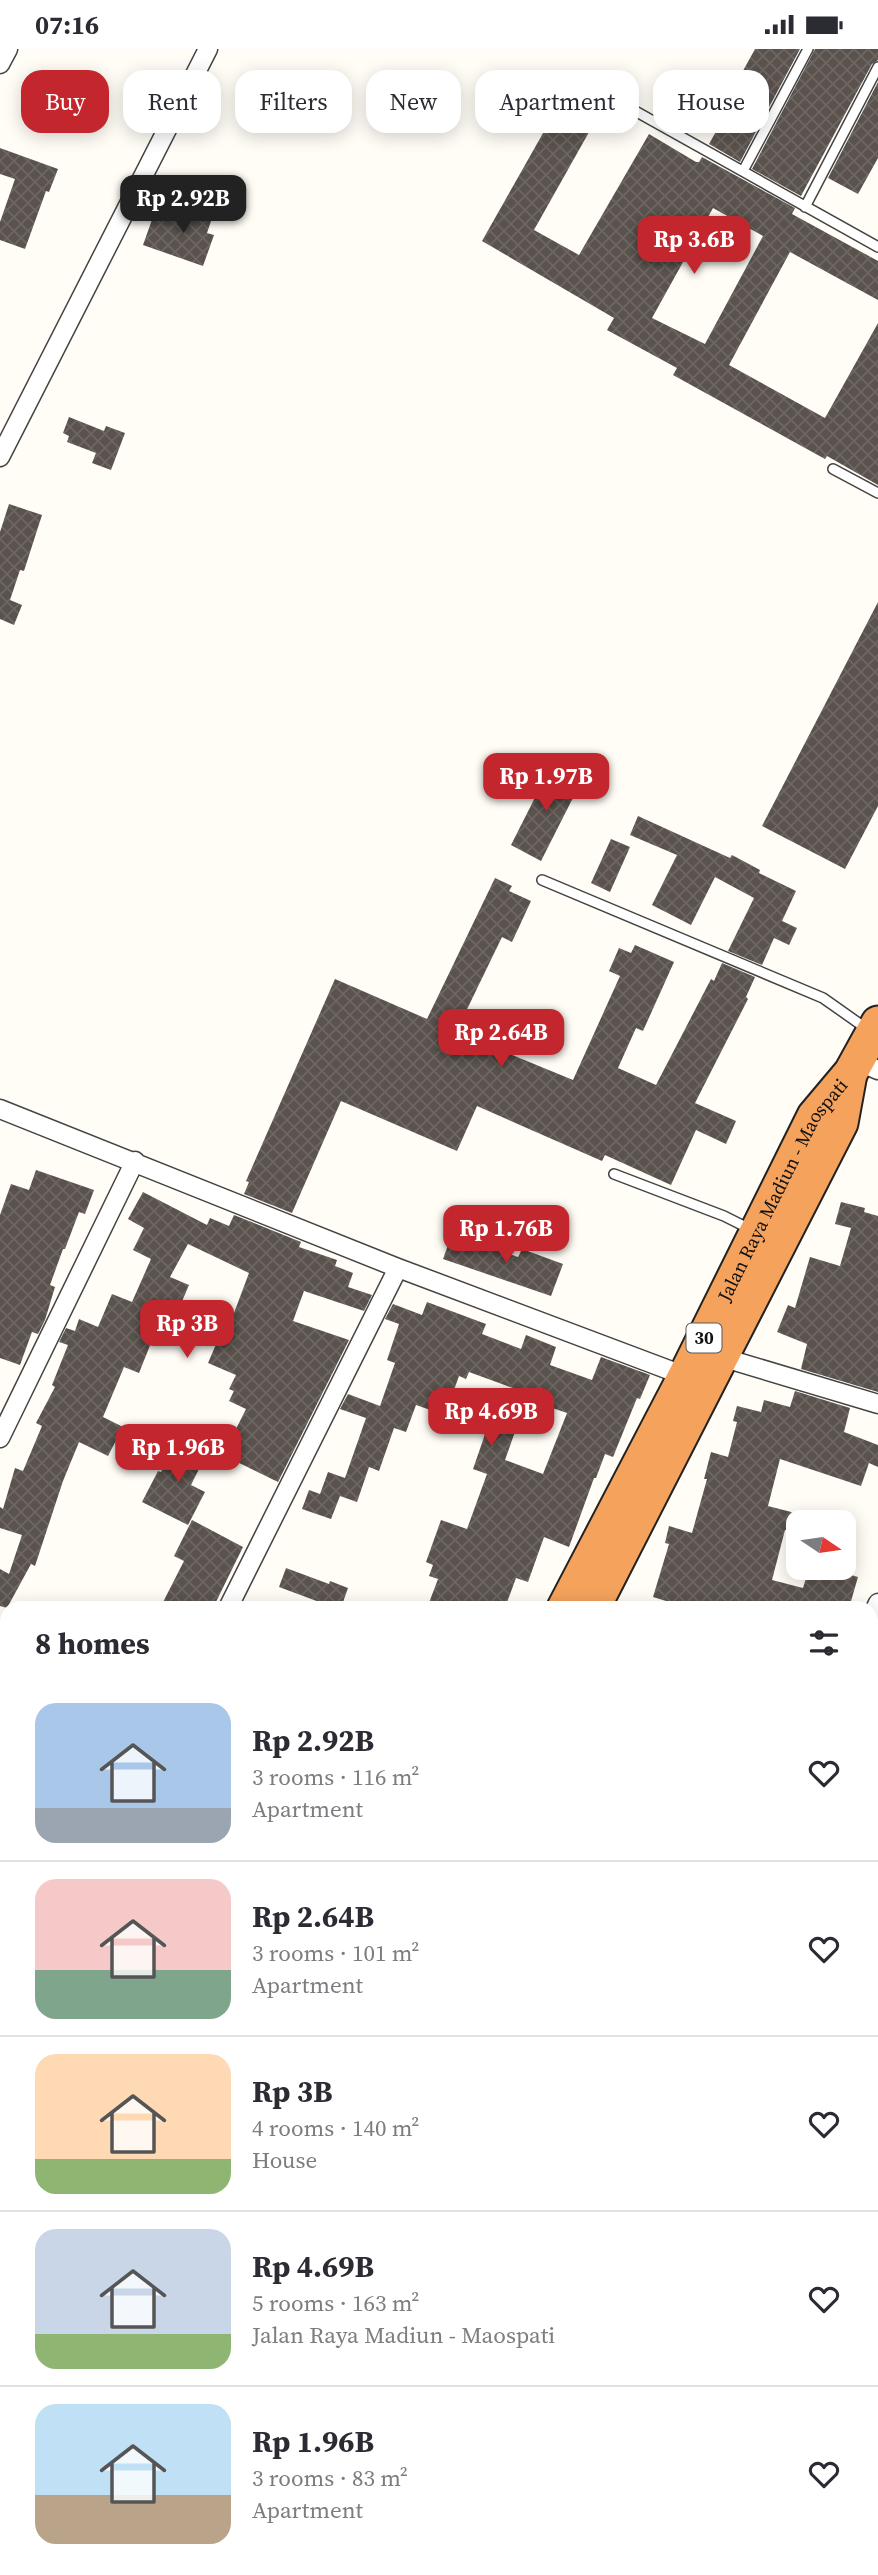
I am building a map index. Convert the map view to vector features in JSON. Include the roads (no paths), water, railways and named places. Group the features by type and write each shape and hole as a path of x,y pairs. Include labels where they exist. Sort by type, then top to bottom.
{"highway":[{"name":"Jalan Raya Madiun - Maospati","path":"597,1601 721,1357 814,1116 867,1052"},
{"name":"Jalan Raya Madiun - Maospati","path":"568,1601 685,1376 768,1239"}],"street":[{"path":"0,64 8,49"},
{"path":"0,457 208,49"},
{"path":"0,1109 398,1268 685,1376"},
{"path":"0,1439 135,1161"},
{"path":"232,1601 398,1268"},
{"path":"721,1357 878,1404"}],"lane":[{"path":"743,171 808,49"},
{"path":"805,207 878,67"},
{"path":"639,113 878,247"},
{"path":"832,470 878,493"},
{"path":"542,880 823,998 867,1052"},
{"path":"614,1174 724,1216 768,1239"}]}
